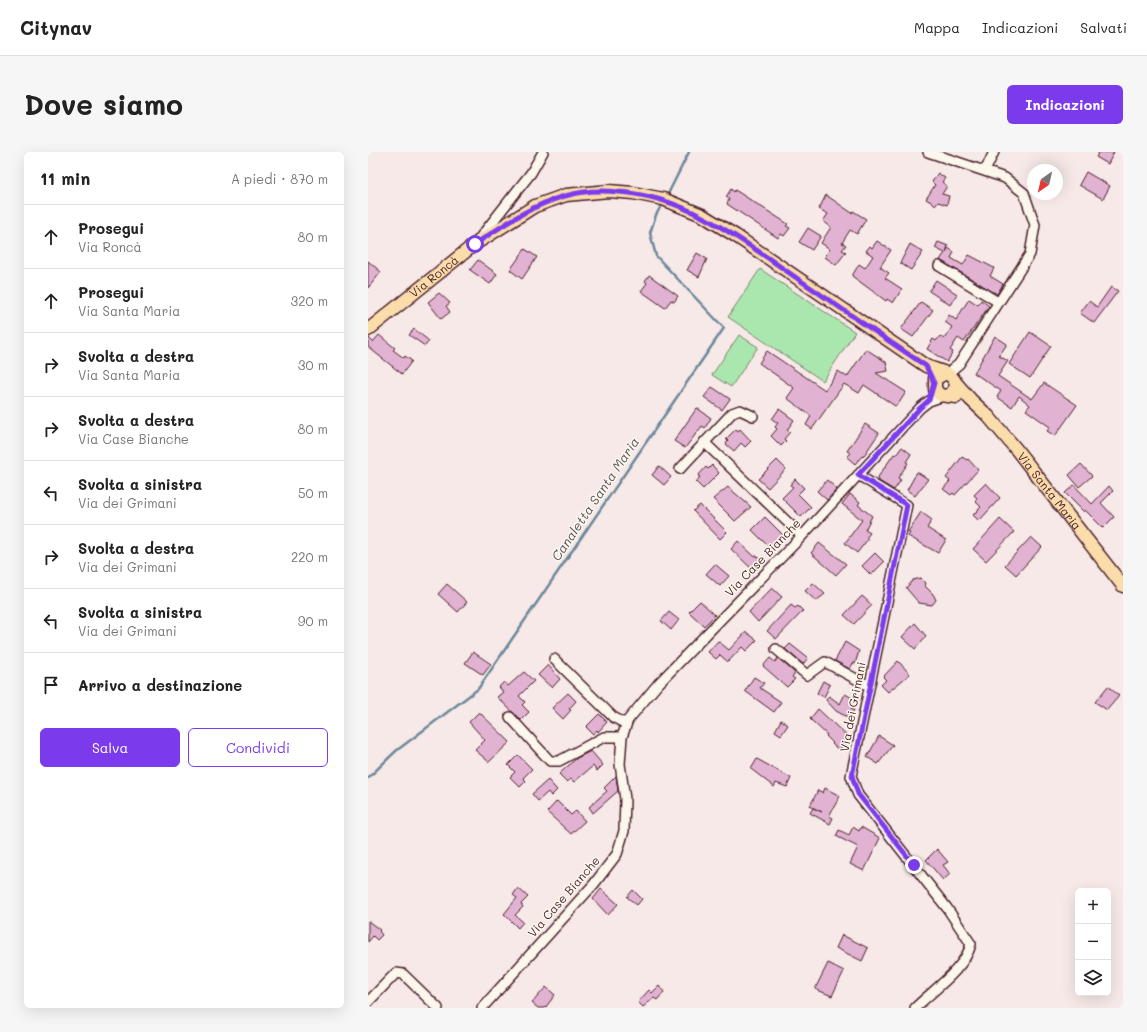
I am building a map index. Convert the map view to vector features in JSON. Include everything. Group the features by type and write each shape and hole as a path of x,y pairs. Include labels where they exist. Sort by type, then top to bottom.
{"main road":[{"name":"Via Santa Maria","path":"566,195 602,191 633,193 663,199 702,215 736,236 926,366 950,378 988,416 1016,449 1123,586"},
{"name":"Via Roncà","path":"368,330 475,244 535,206 566,195"},
{"path":"926,366 937,392 946,395 955,390 950,378 938,376 934,384"},
{"name":"Via Santa Maria","path":"946,395 971,400"}],"street":[{"path":"475,244 531,173 543,152"},
{"path":"928,152 1005,178 1024,193 1035,225 1030,254 950,378"},
{"path":"985,171 994,152"},
{"path":"939,266 998,302"},
{"name":"Via Case Bianche","path":"929,400 934,384"},
{"name":"Via Case Bianche","path":"482,1008 594,884 617,854 624,831 625,799 620,764 622,737 626,724 658,684 802,536 920,408 929,400 946,395"},
{"path":"680,469 732,413 740,410 753,416"},
{"path":"704,442 802,536"},
{"name":"Via dei Grimani","path":"858,475 907,505 869,686 852,776 858,794 947,908 971,944 968,955 961,964 915,1008"},
{"path":"776,649 807,675 825,662 869,686"},
{"path":"554,659 613,717 626,724"},
{"path":"510,717 550,761 558,761 604,737 622,737"},
{"path":"368,1002 396,973 403,974 438,1008"}],"green space":[{"path":"760,269 855,332 823,381 728,317"},
{"path":"739,335 758,347 731,387 712,375"}],"building":[{"path":"1099,152 1114,152 1108,164 1096,157"},
{"path":"1086,172 1110,186 1103,199 1079,185"},
{"path":"938,173 945,178 942,182 947,186 942,194 949,196 947,205 938,202 936,205 926,199 935,185 932,182"},
{"path":"731,189 734,192 735,190 788,224 786,226 790,228 784,236 781,234 778,238 727,204 729,199 726,197"},
{"path":"826,195 852,213 853,211 866,219 857,234 850,230 842,243 846,245 842,250 846,252 836,265 825,257 830,249 821,243 831,227 823,221 828,214 819,209"},
{"path":"808,228 821,236 812,250 799,242"},
{"path":"877,241 891,250 880,267 889,273 885,278 902,289 893,303 887,299 886,301 852,276 859,264 865,268 873,256 866,251 870,246 872,248"},
{"path":"938,242 948,246 946,252 948,248 954,252 951,258 963,265 969,255 994,268 990,276 1003,284 997,294 940,260 945,253 935,248"},
{"path":"910,244 923,252 911,270 900,263"},
{"path":"525,249 537,257 522,279 510,270"},
{"path":"697,253 707,259 699,277 687,270"},
{"path":"478,260 497,274 490,284 470,270"},
{"path":"368,261 381,272 368,288"},
{"path":"649,275 678,296 674,302 671,300 665,308 641,291 647,283 645,281"},
{"path":"936,280 957,294 950,305 929,291"},
{"path":"1111,287 1118,291 1094,323 1080,313 1089,301 1097,307"},
{"path":"439,293 450,303 446,306 450,312 441,319 428,302"},
{"path":"969,299 978,305 981,300 989,306 964,342 958,338 950,350 953,352 947,362 927,349 933,339 936,341 940,336 944,339 952,327 945,322 949,315 956,320"},
{"path":"921,302 933,310 913,337 901,329"},
{"path":"414,329 429,341 425,346 409,335"},
{"path":"1030,332 1051,346 1030,378 1009,364"},
{"path":"379,335 395,348 393,350 404,358 405,356 412,361 402,374 368,347 368,337 373,342"},
{"path":"995,336 1007,344 999,356 1008,361 998,376 1032,399 1044,383 1077,405 1055,436 1047,431 1050,427 1026,410 1030,405 1019,396 1012,407 997,397 1001,391 974,373"},
{"path":"866,349 886,362 888,371 876,373 906,392 899,403 895,406 864,385 859,393 844,384 812,429 806,425 811,416 787,398 794,388 759,363 767,351 825,390 838,371 847,377"},
{"path":"712,387 730,399 722,410 704,397"},
{"path":"697,408 711,418 705,428 702,426 685,448 674,441"},
{"path":"779,409 794,420 787,430 790,432 784,439 786,441 781,446 771,436 777,429 775,427 778,423 772,419"},
{"path":"865,424 879,433 863,457 862,456 855,464 847,457 851,453 847,451"},
{"path":"736,429 738,431 740,429 751,441 745,447 741,443 734,451 726,444 728,441 726,439"},
{"path":"902,447 911,454 906,462 908,463 898,478 901,480 894,490 879,481 878,477 894,454 896,455"},
{"path":"962,457 967,460 968,459 978,470 955,495 953,493 951,495 943,489 950,481 946,478"},
{"path":"777,460 786,469 768,488 758,479"},
{"path":"1081,464 1092,476 1079,487 1069,475"},
{"path":"712,465 719,473 703,489 696,482 700,477 698,476 706,467 708,469"},
{"path":"659,466 671,477 664,485 652,475"},
{"path":"917,472 928,479 915,496 907,490"},
{"path":"795,479 804,488 798,494 811,507 801,517 782,498 793,487 790,485"},
{"path":"827,480 837,489 827,500 817,491"},
{"path":"986,483 1000,498 979,521 973,515 981,507 975,501 977,498 974,495"},
{"path":"1074,485 1092,504 1109,486 1113,491 1101,503 1114,517 1103,528 1065,493"},
{"path":"728,487 751,507 735,521 713,499"},
{"path":"850,494 860,502 858,505 872,516 865,530 870,533 866,538 868,539 857,553 845,543 862,520 842,504"},
{"path":"700,505 727,532 720,539 693,511"},
{"path":"921,512 932,520 927,528 946,540 938,553 908,536 910,533 908,532"},
{"path":"765,517 784,536 771,549 752,530"},
{"path":"1000,519 1014,532 986,561 973,549"},
{"path":"1031,537 1042,547 1016,575 1005,565"},
{"path":"738,541 754,556 755,555 762,560 753,570 731,549"},
{"path":"819,543 846,564 836,575 811,553"},
{"path":"875,553 884,562 871,575 862,566"},
{"path":"715,564 729,576 720,586 706,574"},
{"path":"921,578 926,583 925,586 933,594 936,600 932,605 919,603 906,588 913,580"},
{"path":"813,583 825,594 816,601 805,591"},
{"path":"447,584 467,602 458,612 438,594"},
{"path":"772,588 782,597 758,622 749,612"},
{"path":"862,596 872,605 854,624 844,615"},
{"path":"700,601 715,615 704,626 689,612"},
{"path":"791,605 795,608 798,606 803,611 776,639 767,631"},
{"path":"669,612 679,620 671,630 661,621"},
{"path":"915,623 926,636 915,649 902,637"},
{"path":"746,632 757,640 746,651 742,647 728,662 720,655 716,659 708,652 718,641 729,650"},
{"path":"845,642 859,651 855,664 853,663 850,669 835,661"},
{"path":"790,644 808,658 803,664 785,649"},
{"path":"473,652 491,664 483,675 465,663"},
{"path":"770,658 775,662 778,658 795,673 792,677 795,679 787,687 763,666"},
{"path":"898,661 910,674 888,692 881,685 886,680 883,677"},
{"path":"548,665 560,679 552,688 538,675"},
{"path":"524,672 534,681 519,696 525,702 522,705 529,712 521,720 497,697 503,692 499,687 504,682 508,686"},
{"path":"754,677 764,683 760,688 781,702 774,712 745,691"},
{"path":"823,681 830,685 824,697 817,693"},
{"path":"1108,686 1119,696 1107,710 1095,702"},
{"path":"568,693 576,701 569,709 571,710 563,719 552,708"},
{"path":"845,694 856,700 851,709 854,710 849,718 836,711 826,700 829,696 840,704"},
{"path":"818,709 850,739 839,750 832,744 833,743 826,736 827,735 810,719"},
{"path":"479,712 510,742 489,762 475,750 485,740 469,722"},
{"path":"599,714 607,722 598,732 597,730 593,734 586,727"},
{"path":"781,720 788,725 781,735 775,731"},
{"path":"879,736 893,745 878,764 867,757"},
{"path":"591,751 603,765 597,771 593,766 574,782 571,779 567,782 559,774 577,758"},
{"path":"518,755 532,769 523,778 526,781 520,787 510,777 515,772 508,765"},
{"path":"757,759 791,778 787,787 776,783 774,787 751,769"},
{"path":"616,776 618,791 593,813 589,807 607,791 604,788"},
{"path":"548,780 557,790 551,796 548,792 538,801 532,794"},
{"path":"825,788 840,796 829,816 833,818 830,824 810,813 813,808 822,812 810,806 818,790 823,793"},
{"path":"557,801 571,815 576,811 585,821 571,834 547,812"},
{"path":"853,827 859,831 861,827 880,838 864,871 850,864 858,847 836,836 839,830 849,835"},
{"path":"937,849 948,862 943,865 950,874 943,880 926,860"},
{"path":"518,888 528,897 521,904 523,907 515,915 523,922 518,928 504,914 517,898 513,895"},
{"path":"601,889 618,904 608,915 593,899"},
{"path":"633,890 642,899 637,905 627,897"},
{"path":"368,921 380,930 379,931 382,935 377,940 373,936 368,942"},
{"path":"842,935 868,948 862,961 836,948"},
{"path":"828,963 844,971 832,996 815,989"},
{"path":"659,986 664,992 657,1000 654,998 643,1007 638,1002 649,990 652,993"},
{"path":"546,987 555,995 545,1008 538,1008 532,1003"}],"waterway":[{"name":"Canaletta Santa Maria","path":"668,194 689,152"},
{"name":"Canaletta Santa Maria","path":"368,778 396,751 478,689 724,328 656,256 650,233 656,215 661,206"}],"route":[{"path":"475,244 535,206 566,195 609,191 648,195 663,199 702,215 736,236 926,366 934,383 929,400 858,475 907,505 857,743 852,776 858,794 914,865"}]}
